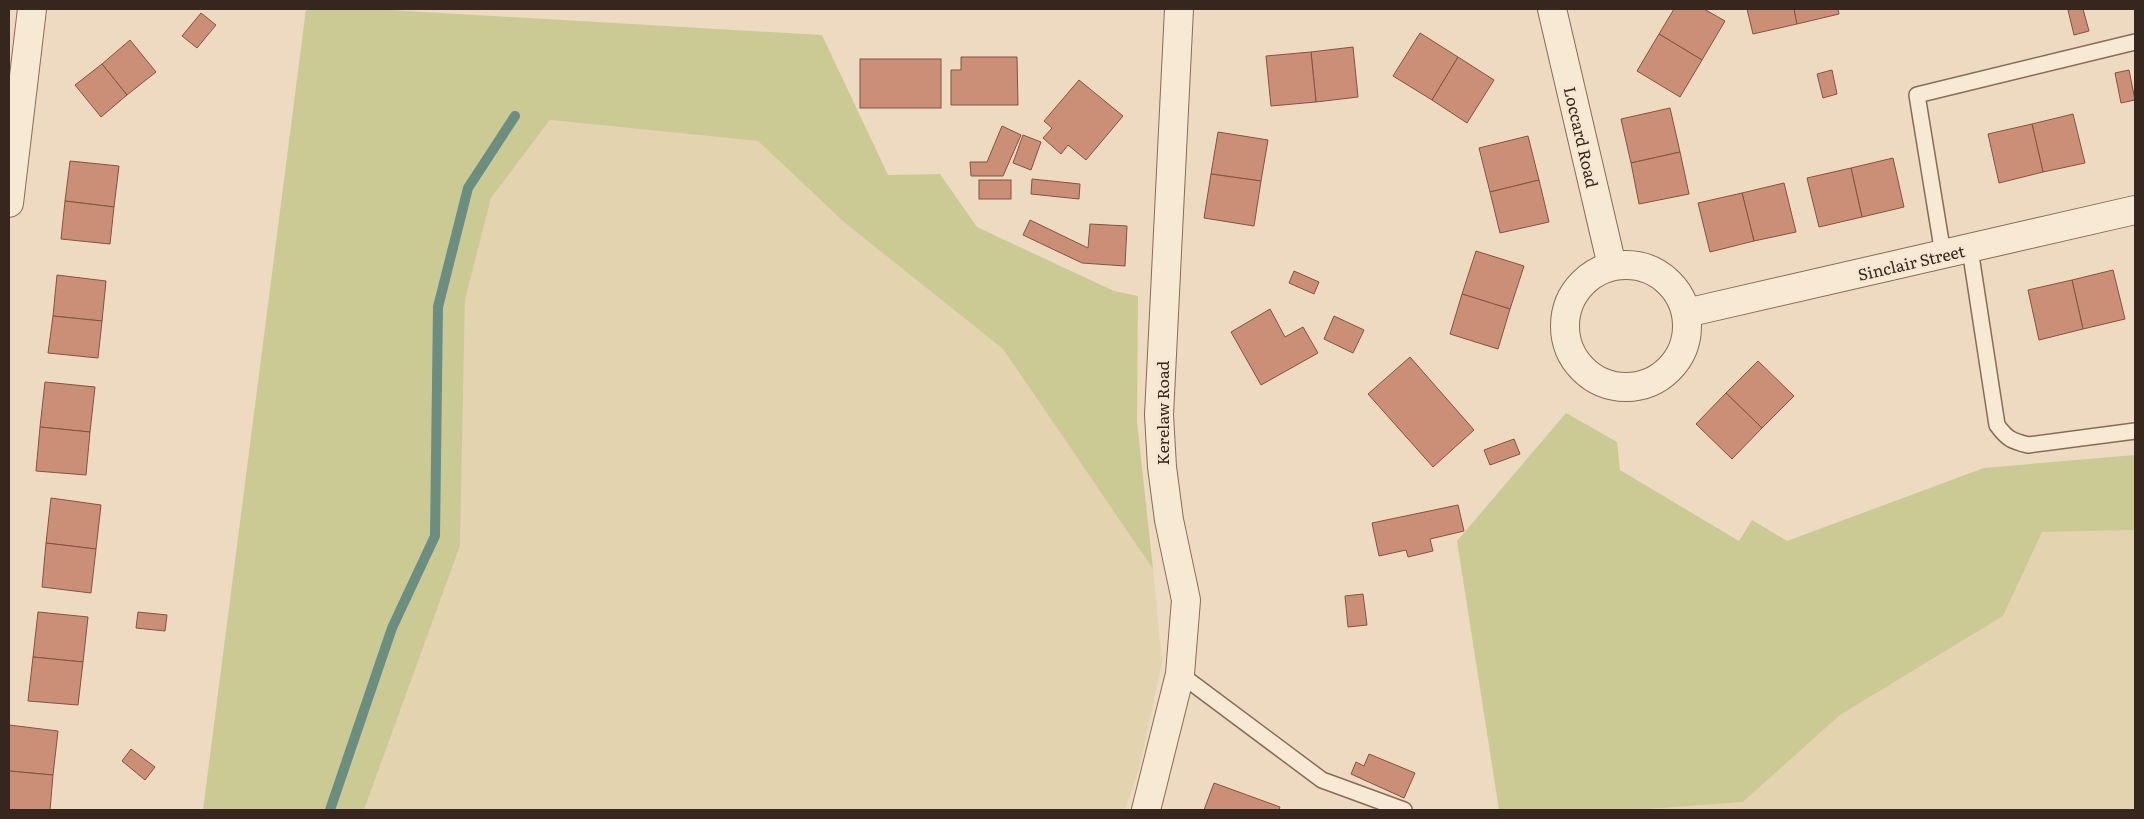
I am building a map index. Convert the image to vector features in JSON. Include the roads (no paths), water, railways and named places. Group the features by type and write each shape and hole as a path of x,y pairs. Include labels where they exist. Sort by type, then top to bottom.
{"street":[{"path":"9,202 32,9"},
{"name":"Kerelaw Road","path":"1146,810 1180,674 1186,600 1169,520 1162,467 1159,415 1179,9"},
{"name":"Loccard Road","path":"1552,9 1612,266"},
{"name":"Sinclair Street","path":"1686,313 2135,210"},
{"path":"1634,264 1647,268 1665,278 1683,302 1686,313 1688,323 1687,339 1675,364 1659,378 1636,387 1614,387 1604,384 1585,372 1572,356 1565,336 1565,319 1571,298 1582,283 1600,270 1612,266 1634,264"}],"lane":[{"path":"1943,254 1916,95 2135,42"},
{"path":"1970,249 1998,425 2004,435 2028,445 2135,431"},
{"path":"1180,674 1322,780 1404,810"}],"waterway":[{"path":"330,810 392,628 435,536 438,307 468,188 515,116"}]}
